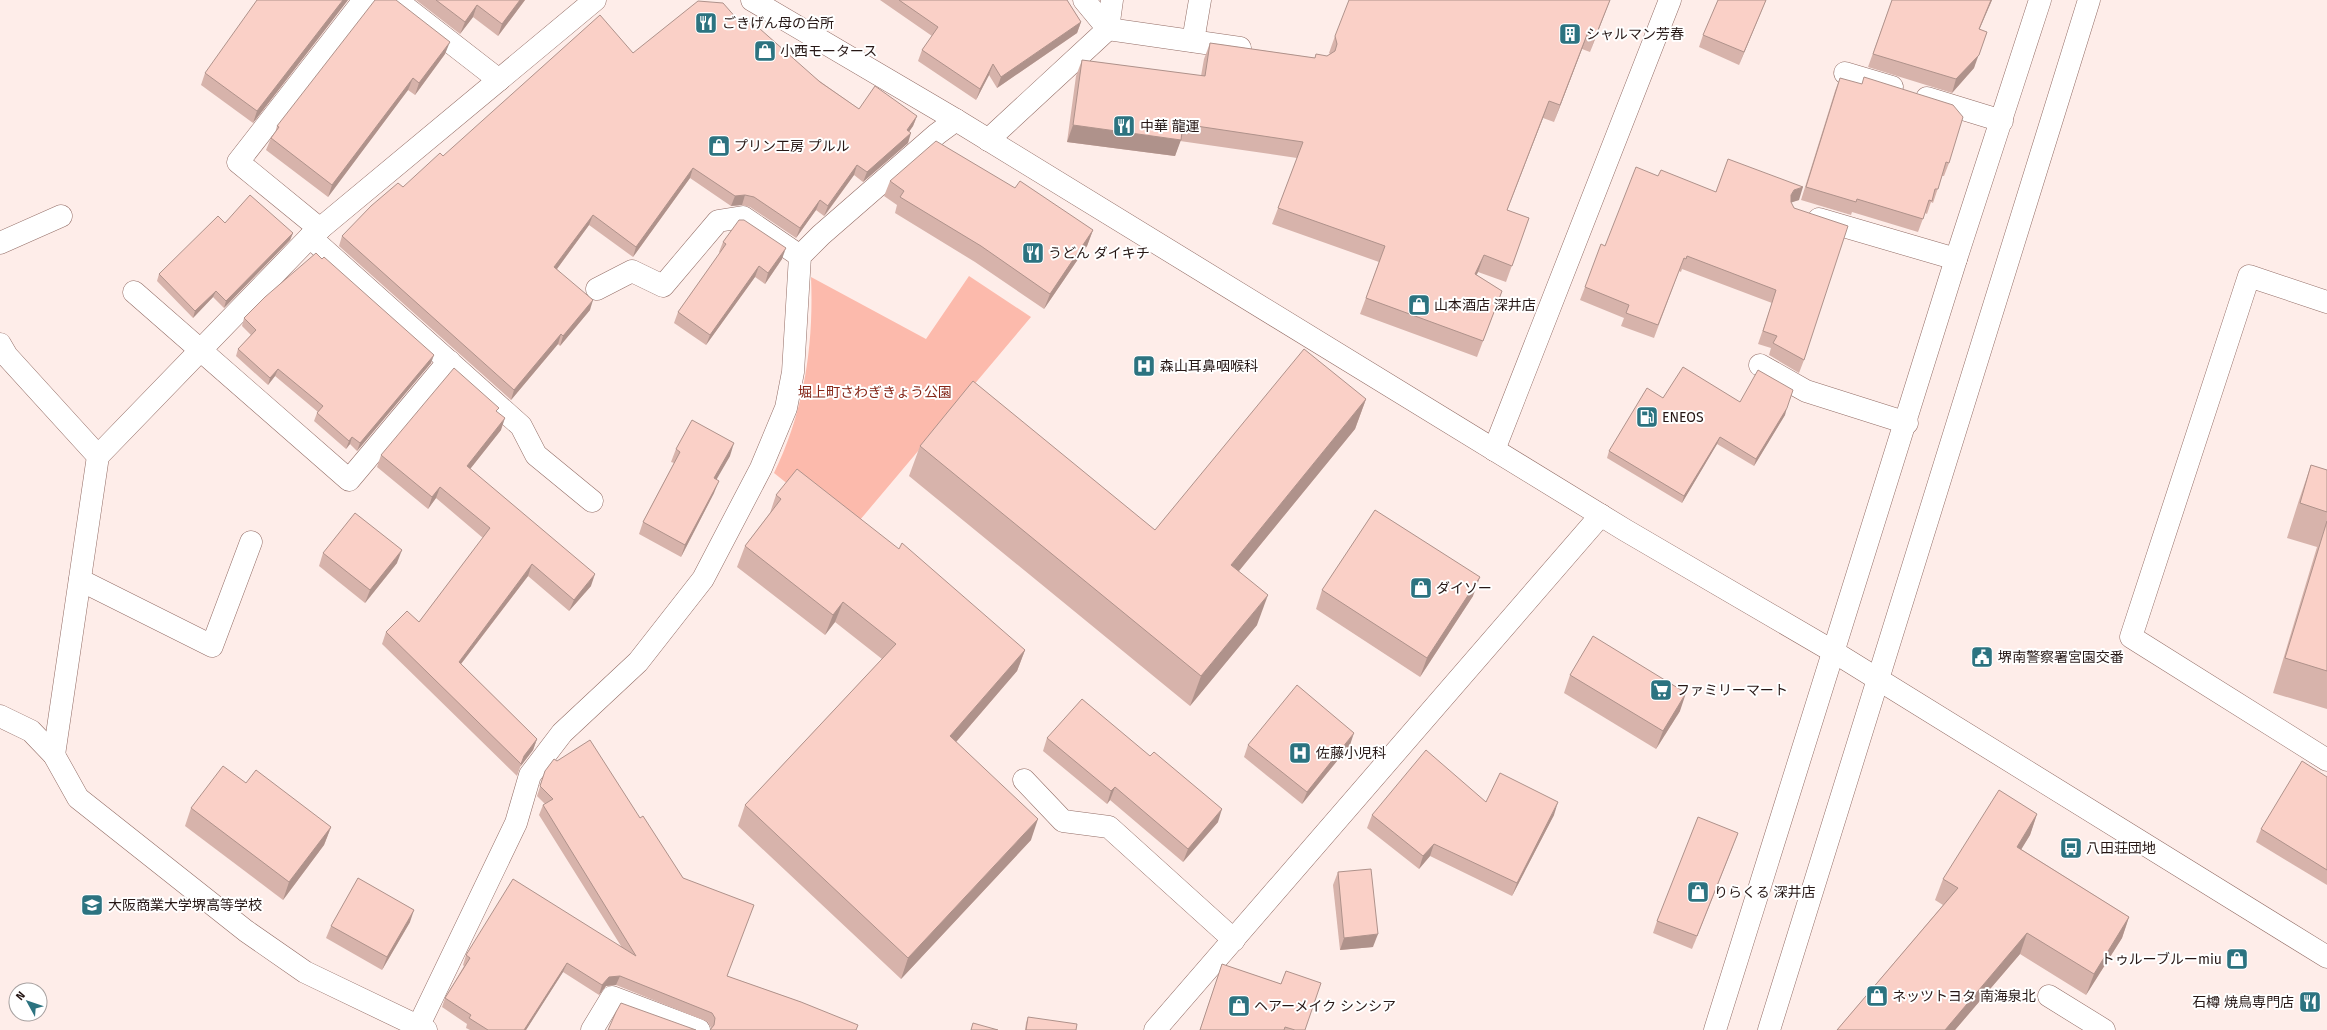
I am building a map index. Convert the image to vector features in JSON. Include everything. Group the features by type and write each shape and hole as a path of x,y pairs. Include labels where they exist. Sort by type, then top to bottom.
{"street":[{"path":"364,0 238,162 449,361 521,426 536,455 592,501"},
{"path":"396,0 499,80"},
{"path":"54,755 98,456 315,233 595,0"},
{"path":"752,0 956,120 1601,516 1834,652 2327,957"},
{"path":"1084,0 1108,29 1264,51"},
{"path":"988,140 1108,29 1112,0"},
{"path":"1193,41 1200,0"},
{"path":"1494,450 1670,0"},
{"path":"1715,1030 1907,423 1956,259 2040,0"},
{"path":"1769,1030 2089,0"},
{"path":"1845,73 2002,121"},
{"path":"0,716 31,731 54,755 78,798 246,931 305,972 423,1028 516,823 530,775 562,733 638,662 703,579 761,468 786,408 793,372 800,256 821,235 937,134 956,120"},
{"path":"1798,212 1956,259"},
{"path":"0,243 61,216"},
{"path":"597,289 632,271 663,286 718,222 743,217 800,256"},
{"path":"2327,302 2249,276 2131,637 2327,760"},
{"path":"134,292 349,480 449,361"},
{"path":"0,344 7,356 98,456"},
{"path":"1760,365 1806,391 1907,423"},
{"path":"1155,1030 1601,516"},
{"path":"80,580 212,646 251,542"},
{"path":"1024,780 1063,821 1109,827 1234,940"},
{"path":"2049,996 2104,1030"},
{"path":"592,1030 612,997 699,1030"}],"green space":[{"name":"堀上町さわぎきょう公園","path":"969,276 1031,317 849,533 774,473 793,426 805,378 811,328 811,277 926,339"}],"building":[{"path":"257,0 343,0 257,111 205,73"},
{"path":"375,0 396,0 450,42 419,83 413,78 332,185 271,138 279,127 277,126"},
{"path":"436,0 520,0 502,24 477,5 465,22"},
{"path":"899,0 1067,0 1081,22 1001,77 993,64 980,89 922,50 938,27"},
{"path":"1349,0 1610,0 1596,35 1588,32 1560,105 1549,101 1507,210 1529,218 1512,266 1484,255 1475,274 1502,291 1483,341 1366,298 1385,246 1278,208 1303,142 1183,124 1181,140 1073,125 1082,60 1205,76 1210,43 1315,58 1316,54 1327,56 1335,51 1337,44 1335,36"},
{"path":"1718,0 1766,0 1744,52 1703,35"},
{"path":"1892,0 1991,0 1979,29 1987,32 1979,55 1956,79 1873,54"},
{"path":"698,1 723,3 745,28 751,21 820,82 859,109 875,86 917,116 907,130 911,133 867,172 857,165 828,206 820,200 800,228 754,197 745,195 735,196 693,168 636,247 593,215 554,267 593,300 563,336 561,334 514,390 342,236 371,206 398,183 403,187 440,153 443,156 600,15 633,53"},
{"path":"1864,77 1953,105 1963,117 1949,163 1946,162 1938,189 1935,189 1932,201 1929,200 1923,219 1857,199 1856,202 1806,187 1840,78 1862,84"},
{"path":"936,141 1015,188 1020,181 1093,230 1050,294 981,246 900,197 904,191 890,181"},
{"path":"1728,159 1803,187 1794,190 1791,195 1791,202 1794,208 1848,226 1804,360 1773,343 1777,336 1763,331 1776,290 1687,256 1686,259 1684,258 1658,325 1626,313 1629,305 1585,287 1601,244 1605,246 1636,167 1658,176 1661,170 1716,192"},
{"path":"250,195 293,233 226,301 216,291 195,311 159,274 218,216 225,223"},
{"path":"739,220 744,220 786,248 768,273 759,266 710,335 678,312 726,244 723,242"},
{"path":"316,253 322,259 324,257 434,355 360,443 352,437 349,441 317,413 323,406 278,369 270,378 238,349 256,330 244,318 265,297"},
{"path":"1304,349 1366,399 1231,565 1268,595 1201,676 920,446 973,381 1155,530"},
{"path":"1683,367 1740,402 1758,370 1793,390 1787,408 1756,459 1720,437 1684,496 1609,451 1647,388 1663,398"},
{"path":"454,368 499,408 496,411 505,418 467,466 595,574 574,600 532,564 459,662 537,739 524,756 521,764 386,632 407,611 419,622 490,528 440,487 432,497 381,455"},
{"path":"692,420 734,443 714,478 719,481 685,545 643,522 680,452 676,449"},
{"path":"2311,465 2327,470 2327,512 2300,503"},
{"path":"797,469 899,549 902,543 1025,650 950,736 1038,819 908,958 745,805 896,644 843,602 833,615 745,546 781,499 776,495"},
{"path":"1375,510 1480,577 1427,658 1322,590"},
{"path":"355,513 402,550 370,590 323,553"},
{"path":"2327,521 2327,671 2285,658"},
{"path":"1593,636 1686,693 1663,731 1570,675"},
{"path":"1297,685 1354,733 1307,792 1248,745"},
{"path":"1082,699 1150,756 1154,752 1222,809 1188,849 1115,787 1111,791 1047,738"},
{"path":"590,740 640,818 643,816 683,878 754,905 727,976 801,1002 858,1025 856,1030 710,1030 714,1025 715,1018 712,1013 620,976 609,977 602,985 567,963 524,1030 488,1030 469,1018 471,1015 445,998 470,958 466,955 513,879 636,956 543,805 553,799 540,786 545,771 554,759 557,761"},
{"path":"1426,750 1486,802 1500,773 1558,802 1517,883 1434,844 1423,856 1372,815"},
{"path":"2302,761 2327,777 2327,870 2261,829"},
{"path":"223,766 246,783 256,770 331,827 289,882 191,808"},
{"path":"1999,790 2037,814 2017,847 2129,917 2094,974 2027,933 1945,1030 1837,1030 1958,888 1943,879"},
{"path":"1698,817 1738,833 1697,936 1657,921"},
{"path":"1371,869 1378,934 1344,938 1338,872"},
{"path":"358,878 414,910 387,957 331,926"},
{"path":"1222,964 1281,984 1286,971 1321,983 1305,1030 1295,1030 1285,1027 1284,1030 1200,1030"},
{"path":"621,1003 696,1030 608,1030"},
{"path":"1028,1017 1077,1024 1076,1030 1026,1030"},
{"path":"973,1023 998,1030 971,1030"}],"place":[{"name":"ごきげん母の台所","path":"706,23"},
{"name":"シャルマン芳春","path":"1570,34"},
{"name":"小西モータース","path":"765,51"},
{"name":"中華 龍運","path":"1124,126"},
{"name":"プリン工房 プルル","path":"719,146"},
{"name":"うどん ダイキチ","path":"1033,253"},
{"name":"山本酒店 深井店","path":"1419,305"},
{"name":"森山耳鼻咽喉科","path":"1144,366"},
{"name":"ENEOS","path":"1647,417"},
{"name":"ダイソー","path":"1421,588"},
{"name":"堺南警察署宮園交番","path":"1982,657"},
{"name":"ファミリーマート","path":"1661,690"},
{"name":"佐藤小児科","path":"1300,753"},
{"name":"八田荘団地","path":"2071,848"},
{"name":"りらくる 深井店","path":"1698,892"},
{"name":"大阪商業大学堺高等学校","path":"92,905"},
{"name":"トゥルーブルーmiu","path":"2237,959"},
{"name":"ネッツトヨタ 南海泉北","path":"1877,996"},
{"name":"石樽 焼鳥専門店","path":"2310,1002"},
{"name":"ヘアーメイク シンシア","path":"1239,1006"}]}
